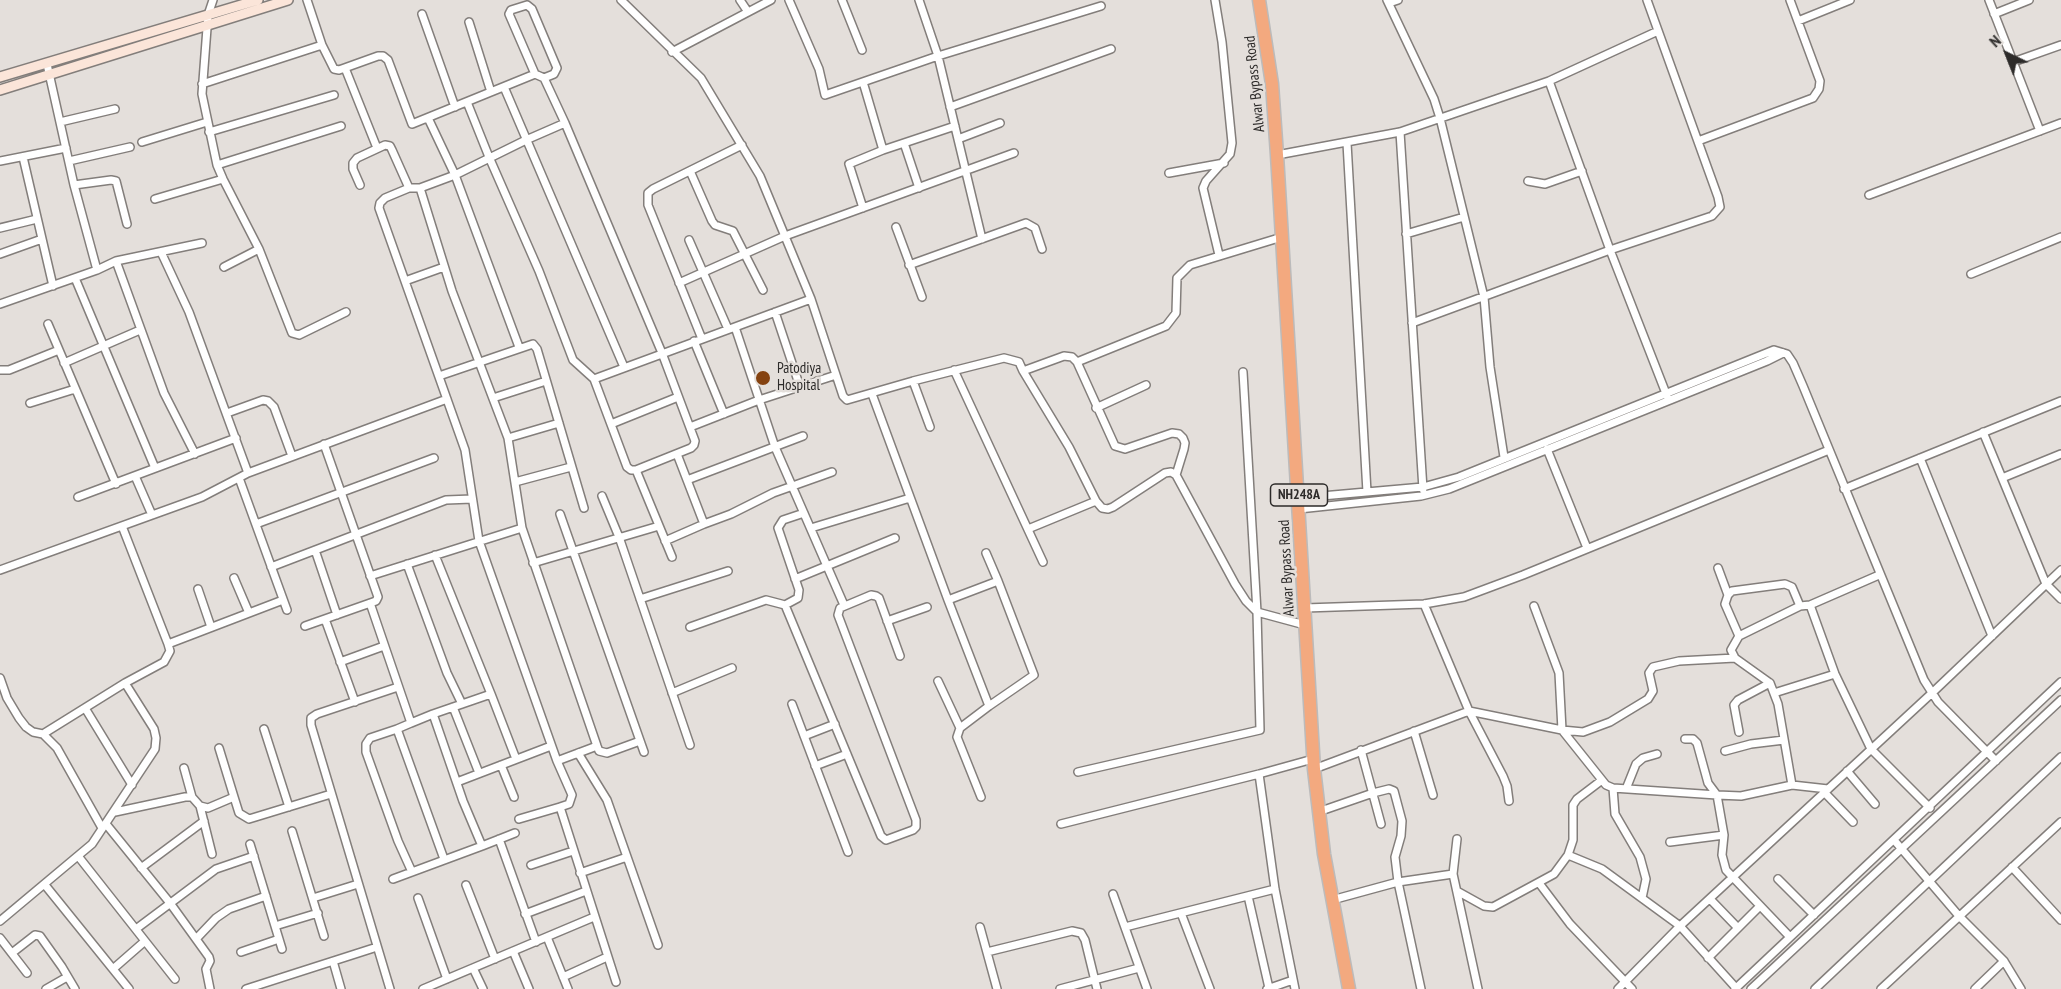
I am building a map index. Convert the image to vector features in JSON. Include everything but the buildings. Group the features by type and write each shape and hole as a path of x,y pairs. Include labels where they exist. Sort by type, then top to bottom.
{"highway":[{"name":"Alwar Bypass Road","path":"1259,0 1272,84 1313,764 1332,900 1349,989"}],"street":[{"path":"213,0 207,20 201,84 217,165 259,249 292,333 299,335 346,312"},
{"path":"0,90 207,20 258,0"},
{"path":"0,77 288,0"},
{"path":"307,0 322,45 334,69 339,70 383,56 388,60 412,124 535,74"},
{"path":"621,0 672,52 695,70 707,85 760,176 811,299 846,400 1005,358 1019,362 1102,508 1108,509 1165,473 1171,472 1176,475 1246,601 1257,612 1305,625"},
{"path":"740,0 748,12"},
{"path":"672,52 771,0"},
{"path":"789,0 819,69 825,95 938,56 1101,6"},
{"path":"842,0 862,50"},
{"path":"919,0 938,56 982,239"},
{"path":"1215,0 1222,42 1232,143 1230,154 1206,181 1203,188 1219,255"},
{"path":"1398,0 1388,2 1434,99 1484,297 1490,367 1504,457"},
{"path":"1412,323 1610,250 1712,216 1720,207 1647,0"},
{"path":"1698,141 1813,98 1819,89 1820,81 1790,0"},
{"path":"1798,21 1851,0"},
{"path":"1989,0 2040,131"},
{"path":"1994,14 2029,0"},
{"path":"467,102 539,272 573,360 594,379 627,467 631,471 636,470 677,454 694,445 695,441 662,353 565,123 544,78 535,74 509,14 519,3 532,9 557,68 554,74 544,78"},
{"path":"422,14 454,107"},
{"path":"469,22 491,92"},
{"path":"1277,155 1400,132 1549,81 1658,30"},
{"path":"201,84 322,45"},
{"path":"2013,62 2061,45"},
{"path":"950,107 1111,50"},
{"path":"47,64 74,185 97,270"},
{"path":"345,68 377,148"},
{"path":"1549,81 1610,250 1669,401"},
{"path":"863,82 883,150"},
{"path":"504,87 624,367"},
{"path":"209,132 334,95"},
{"path":"60,122 115,109"},
{"path":"428,118 455,175 519,347"},
{"path":"142,142 207,122"},
{"path":"519,819 569,804 572,795 551,746 479,541 465,450 379,208 385,198 409,188 420,188 455,175 565,123"},
{"path":"958,139 1000,123"},
{"path":"1869,195 2061,123"},
{"path":"217,165 341,126"},
{"path":"864,208 849,164 955,126"},
{"path":"1400,132 1424,495"},
{"path":"904,143 919,188"},
{"path":"1347,143 1367,492"},
{"path":"360,184 353,169 353,162 385,145 390,146 409,188"},
{"path":"724,414 679,283 647,199 652,189 742,146"},
{"path":"69,161 130,147"},
{"path":"0,161 66,148"},
{"path":"679,283 786,236 1014,153"},
{"path":"23,157 53,286"},
{"path":"1169,173 1224,163"},
{"path":"690,171 712,221 715,225 733,231 763,290"},
{"path":"1528,181 1545,184 1582,171"},
{"path":"155,199 223,179"},
{"path":"74,185 116,181 127,224"},
{"path":"420,188 444,267 508,438 522,528 597,746 599,751 607,753 640,741"},
{"path":"1406,234 1464,217"},
{"path":"0,228 37,219"},
{"path":"909,265 1026,223 1035,228 1042,249"},
{"path":"896,227 922,297"},
{"path":"1077,362 1166,326 1176,313 1177,279 1181,272 1190,265 1282,237"},
{"path":"1971,274 2061,237"},
{"path":"0,254 42,239"},
{"path":"689,240 731,328 775,447 844,605"},
{"path":"0,303 53,286 116,261 202,243"},
{"path":"224,267 259,249"},
{"path":"162,252 189,312 248,473"},
{"path":"116,261 164,393 195,454"},
{"path":"405,281 444,267"},
{"path":"75,278 155,468"},
{"path":"594,379 811,299"},
{"path":"775,312 800,387"},
{"path":"48,324 116,484"},
{"path":"64,363 140,330"},
{"path":"439,376 533,344 537,350 584,508"},
{"path":"0,370 9,370 59,350"},
{"path":"1299,504 1367,492 1423,487 1459,477 1774,350 1783,353 1790,357 1793,363 1924,680 1938,702 1996,760"},
{"path":"1299,504 1424,495 1449,489 1783,353"},
{"path":"1023,371 1064,356 1072,357 1077,362 1111,441 1119,448 1125,449 1172,433 1179,434 1185,443 1176,475"},
{"path":"954,370 1043,562"},
{"path":"1078,772 1260,730 1257,612 1243,372"},
{"path":"690,427 759,400 836,375"},
{"path":"493,398 546,381"},
{"path":"913,381 930,427"},
{"path":"1096,408 1146,385"},
{"path":"30,403 75,388"},
{"path":"872,393 989,706"},
{"path":"611,424 678,397"},
{"path":"0,570 202,497 248,473 447,399"},
{"path":"227,413 268,400 274,407 292,456"},
{"path":"1844,489 2061,401"},
{"path":"508,438 559,423"},
{"path":"1983,432 2046,584 2061,599"},
{"path":"687,480 803,436"},
{"path":"78,497 236,438"},
{"path":"305,626 376,601 378,597 324,444"},
{"path":"1547,449 1587,548"},
{"path":"1305,608 1424,604 1464,597 1828,450"},
{"path":"677,454 704,524"},
{"path":"2002,478 2061,454"},
{"path":"256,524 434,458"},
{"path":"1920,458 1992,636"},
{"path":"515,482 571,467"},
{"path":"636,470 672,557"},
{"path":"665,541 731,514 773,492 832,472"},
{"path":"135,476 152,515"},
{"path":"239,478 287,610"},
{"path":"602,496 619,537 690,745"},
{"path":"811,528 910,498"},
{"path":"271,567 446,500 472,499"},
{"path":"1028,529 1096,501"},
{"path":"690,627 766,600 785,605 795,600 799,595 778,528 783,520 804,513"},
{"path":"560,514 644,752"},
{"path":"43,734 125,683 164,662 170,651 122,526"},
{"path":"533,563 659,526"},
{"path":"370,576 522,528"},
{"path":"795,579 894,538"},
{"path":"315,550 337,615"},
{"path":"981,797 957,738 960,728 1034,675 986,553"},
{"path":"435,555 516,759"},
{"path":"407,564 447,673 462,704"},
{"path":"1718,568 1728,595"},
{"path":"1618,989 1680,926 1932,693 2061,570"},
{"path":"640,599 728,571"},
{"path":"1792,785 1778,704 1770,683 1735,658 1731,650 1739,636 1800,606 1810,605 1879,574"},
{"path":"234,578 249,613"},
{"path":"948,600 998,581"},
{"path":"1739,636 1725,604 1732,591 1785,584 1792,587 1800,606"},
{"path":"198,589 211,627"},
{"path":"785,605 881,836 889,840 912,830 916,827 916,820 838,615 839,611 844,605 871,595 879,598 900,656"},
{"path":"168,644 283,600"},
{"path":"370,603 411,723"},
{"path":"1424,604 1469,711 1503,776 1509,801"},
{"path":"1810,605 1835,674 1871,749 1937,815"},
{"path":"1534,606 1559,673 1562,730 1602,780 1613,788 1742,796 1792,785 1826,790 1853,822"},
{"path":"887,621 927,607"},
{"path":"325,619 355,702"},
{"path":"340,662 384,645"},
{"path":"1061,824 1259,774 1313,764 1361,750 1469,711 1562,730 1583,732 1610,722 1648,699 1653,691 1649,673 1653,667 1679,661 1735,658"},
{"path":"672,693 732,668"},
{"path":"1774,693 1835,674"},
{"path":"0,678 4,699 26,727 33,732 43,734 57,748 104,826 170,903 196,939 210,961 206,969 210,989"},
{"path":"938,681 960,728"},
{"path":"1568,855 1602,869 1680,926 1736,989 2061,682"},
{"path":"0,921 92,844 155,749 154,729 125,683"},
{"path":"1739,732 1734,705 1738,700 1770,683"},
{"path":"390,989 310,725 311,718 317,714 398,687"},
{"path":"412,872 366,752 366,744 370,738 491,694"},
{"path":"1751,989 2061,700"},
{"path":"792,704 848,852"},
{"path":"453,707 479,773"},
{"path":"85,708 132,785"},
{"path":"433,714 483,846"},
{"path":"804,736 835,724"},
{"path":"264,729 289,807"},
{"path":"398,729 444,860"},
{"path":"1414,731 1433,795"},
{"path":"1685,739 1693,739 1697,743 1708,783 1717,795 1724,836 1722,855 1726,870 1790,937"},
{"path":"1725,752 1751,744 1784,740"},
{"path":"457,782 551,746"},
{"path":"557,761 597,746"},
{"path":"219,748 239,813 249,819 331,794"},
{"path":"1361,750 1381,824"},
{"path":"578,753 607,800 658,945"},
{"path":"815,766 847,754"},
{"path":"1626,789 1636,764 1643,758 1657,754"},
{"path":"1815,989 2061,757"},
{"path":"501,765 514,797"},
{"path":"184,768 192,797 200,806 212,854"},
{"path":"1847,771 1875,804"},
{"path":"1259,774 1275,889 1295,989"},
{"path":"1457,891 1484,906 1493,908 1554,874 1568,855 1574,840 1573,806 1577,799 1602,780"},
{"path":"1613,788 1615,813 1640,857 1646,879 1642,898"},
{"path":"1318,812 1373,793 1389,789 1394,791 1402,821 1401,836 1395,857 1398,882 1421,989"},
{"path":"115,812 192,797"},
{"path":"200,806 208,808 234,797"},
{"path":"560,807 616,982"},
{"path":"141,868 204,821"},
{"path":"1881,989 2061,822"},
{"path":"292,831 324,936"},
{"path":"393,879 515,833"},
{"path":"1670,842 1724,836"},
{"path":"500,839 536,942"},
{"path":"1457,839 1453,874 1478,989"},
{"path":"1894,840 1959,916 2004,962 2021,989"},
{"path":"250,844 282,949"},
{"path":"531,866 573,851"},
{"path":"78,856 175,979"},
{"path":"136,929 216,869 254,856"},
{"path":"580,873 627,857"},
{"path":"2012,867 2060,914"},
{"path":"1332,900 1398,882 1453,874"},
{"path":"1778,879 1814,915"},
{"path":"1539,883 1570,924 1632,989"},
{"path":"313,898 358,884"},
{"path":"45,885 129,989"},
{"path":"466,885 495,959"},
{"path":"1125,927 1275,889"},
{"path":"525,914 586,891"},
{"path":"1113,894 1147,989"},
{"path":"196,939 216,918 229,909 266,896"},
{"path":"1248,896 1268,989 1293,980"},
{"path":"418,898 447,979"},
{"path":"1710,898 1738,928"},
{"path":"1708,958 1760,906"},
{"path":"275,926 318,913"},
{"path":"1181,913 1210,989"},
{"path":"423,989 437,986 447,979 594,917"},
{"path":"980,927 997,989"},
{"path":"987,952 1072,931 1081,933 1085,940 1097,989"},
{"path":"12,953 34,935 40,936 75,989"},
{"path":"547,937 568,989"},
{"path":"0,938 27,973"},
{"path":"240,952 279,939"},
{"path":"113,969 145,940"},
{"path":"246,989 268,986 377,947"},
{"path":"513,951 529,989"},
{"path":"563,977 608,957"},
{"path":"333,961 341,989"},
{"path":"1975,989 2004,962"},
{"path":"473,968 483,989"},
{"path":"1060,989 1139,968"},
{"path":"46,989 67,977"}],"place":[{"name":"Patodiya Hospital","path":"763,378"}]}
